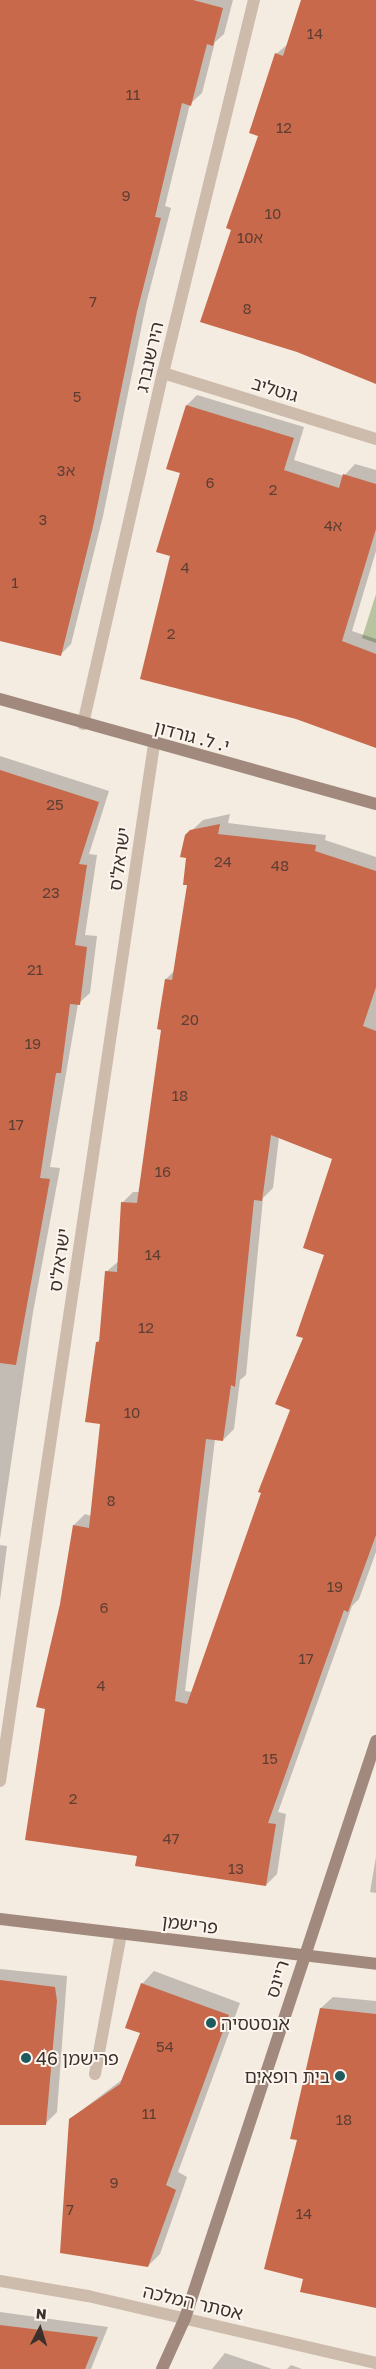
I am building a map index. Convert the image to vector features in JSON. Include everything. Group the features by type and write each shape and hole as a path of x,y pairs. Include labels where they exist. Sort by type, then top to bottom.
{"street":[{"name":"הירשנברג","path":"83,724 163,373 254,0"},
{"name":"גוטליב","path":"163,373 376,439"},
{"name":"י. ל. גורדון","path":"0,699 154,744 376,804"},
{"name":"ישראל'ס","path":"0,1781 154,744"},
{"name":"ריינס","path":"162,2369 185,2318 303,1956 376,1741"},
{"name":"פרישמן","path":"0,1919 376,1964"},
{"path":"95,2074 121,1934"},
{"name":"אסתר המלכה","path":"0,2281 88,2296 376,2363"}],"green space":[{"path":"376,594 376,643 362,638"}],"building":[{"path":"0,0 193,0 223,8 213,46 207,44 191,106 182,103 155,217 161,218 137,312 93,527 61,656 0,641"},
{"path":"301,0 376,0 376,384 297,352 200,322 231,230 226,228 258,136 249,133 275,53 283,56"},
{"path":"186,405 294,438 284,470 339,488 343,474 376,484 376,529 342,641 376,654 376,748 296,719 140,679 170,556 156,552 180,473 166,469"},
{"path":"0,770 99,802 79,864 87,865 75,945 87,947 80,1005 70,1004 61,1073 56,1073 40,1178 50,1179 16,1365 0,1363"},
{"path":"220,824 218,834 316,845 315,851 376,871 376,987 363,1026 376,1031 376,1535 348,1612 344,1610 268,1823 276,1824 266,1886 135,1866 137,1856 25,1840 45,1709 36,1707 60,1604 73,1525 89,1528 100,1424 85,1422 96,1342 99,1342 105,1271 117,1272 121,1202 137,1203 161,1030 157,1029 165,979 172,980 187,885 183,885 186,858 180,857 185,835 190,830","holes":["271,1135 332,1159 303,1248 324,1255 296,1336 303,1338 275,1404 290,1410 258,1492 261,1493 187,1704 175,1701 206,1439 223,1441 231,1385 235,1387 254,1200 262,1201"]},
{"name":"פרישמן 46","path":"0,1980 55,1987 57,2001 46,2125 0,2125"},
{"path":"141,1983 229,2015 166,2185 176,2190 148,2267 60,2253 69,2119 120,2084 140,2033 125,2028"},
{"path":"320,2008 376,2014 376,2308 300,2292 303,2279 264,2269 297,2140 290,2139"},
{"path":"0,2325 98,2337 85,2369 0,2369"}],"place":[{"name":"אנסטסיה","path":"211,2023"},
{"name":"פרישמן 46","path":"26,2058"},
{"name":"בית רופאים","path":"340,2076"}]}
